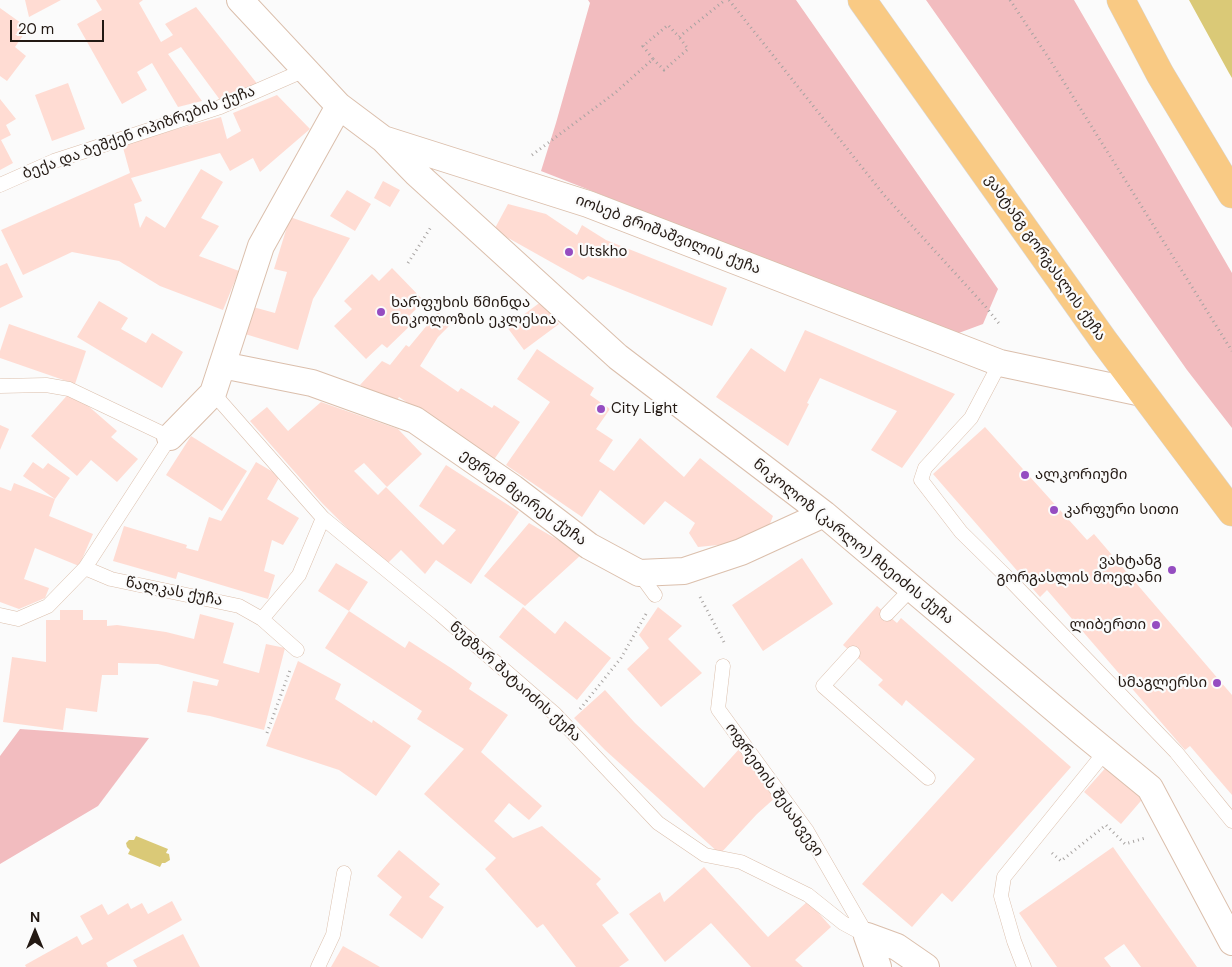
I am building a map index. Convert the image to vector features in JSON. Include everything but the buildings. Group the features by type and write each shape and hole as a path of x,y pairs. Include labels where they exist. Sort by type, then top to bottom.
{"highway":[{"name":"ვახტანგ გორგასლის ქუჩა","path":"862,0 1142,393 1232,512"},
{"path":"1121,0 1160,74 1232,194"}],"street":[{"name":"იოსებ გრიშაშვილის ქუჩა","path":"240,0 339,106 383,139 588,204 1000,363 1142,393"},
{"path":"170,437 213,393 261,246 339,106"},
{"name":"ნიკოლოზ (კარლო) ჩხეიძის ქუჩა","path":"383,139 417,174 618,357 824,514 1150,788 1232,942"},
{"name":"ეფრემ მცირეს ქუჩა","path":"222,364 312,383 414,420 513,488 589,546 639,573"},
{"path":"639,573 684,571 741,552 824,514"},
{"path":"867,936 878,967"},
{"name":"ნუგზარ შატაიძის ქუჩა","path":"867,936 897,947 926,967"}],"lane":[{"name":"ბექა და ბეშქენ ოპიზრების ქუჩა","path":"0,185 54,161 220,107 305,70"},
{"path":"1000,363 971,418 925,468 920,480 961,532 1011,581 1176,752 1232,821"},
{"path":"0,386 46,385 69,388 170,437 85,568 48,606 18,619 0,615"},
{"name":"ნუგზარ შატაიძის ქუჩა","path":"213,393 323,518 440,614 554,714 658,822 705,855 742,862 808,895 843,923 867,936"},
{"path":"262,619 299,575 323,518"},
{"name":"წალკას ქუჩა","path":"85,568 111,580 239,606 262,619 297,650"},
{"path":"639,573 655,595"},
{"path":"887,614 912,588"},
{"path":"852,653 823,686 928,778"},
{"name":"ოფრეთის შესახვევი","path":"724,666 718,709 807,831 867,936"},
{"path":"1024,967 1014,941 1001,896 1004,877 1105,752"},
{"path":"318,967 333,935 344,873"}],"path":[{"path":"679,38 727,0 884,195 1002,326"},
{"path":"1010,0 1050,60 1232,351"},
{"path":"668,25 688,50 664,70 654,59 643,46 668,25"},
{"path":"504,177 615,93 654,59"},
{"path":"408,263 435,222"},
{"path":"684,571 727,646 724,666"},
{"path":"566,725 621,658 643,621 655,595"},
{"path":"267,733 297,650"},
{"path":"1034,839 1061,861 1106,825 1126,844 1172,829"}],"shaded area":[{"path":"588,0 796,0 998,289 983,324 956,334 541,171 590,3"},
{"path":"926,0 1074,0 1232,273 1232,428 1187,370"},
{"path":"1189,0 1232,0 1232,78 1229,73"},
{"path":"20,729 149,738 98,806 0,864 0,756"},
{"path":"136,836 168,849 166,853 169,854 170,860 162,863 160,867 128,854 130,850 126,843 129,840 134,840"}],"place":[{"name":"Utskho","path":"569,252"},
{"name":"ხარფუხის წმინდა ნიკოლოზის ეკლესია","path":"381,312"},
{"name":"City Light","path":"601,409"},
{"name":"ალკორიუმი","path":"1025,475"},
{"name":"კარფური სითი","path":"1054,510"},
{"name":"ვახტანგ გორგასლის მოედანი","path":"1172,570"},
{"name":"ლიბერთი","path":"1156,625"},
{"name":"სმაგლერსი","path":"1217,683"}]}
